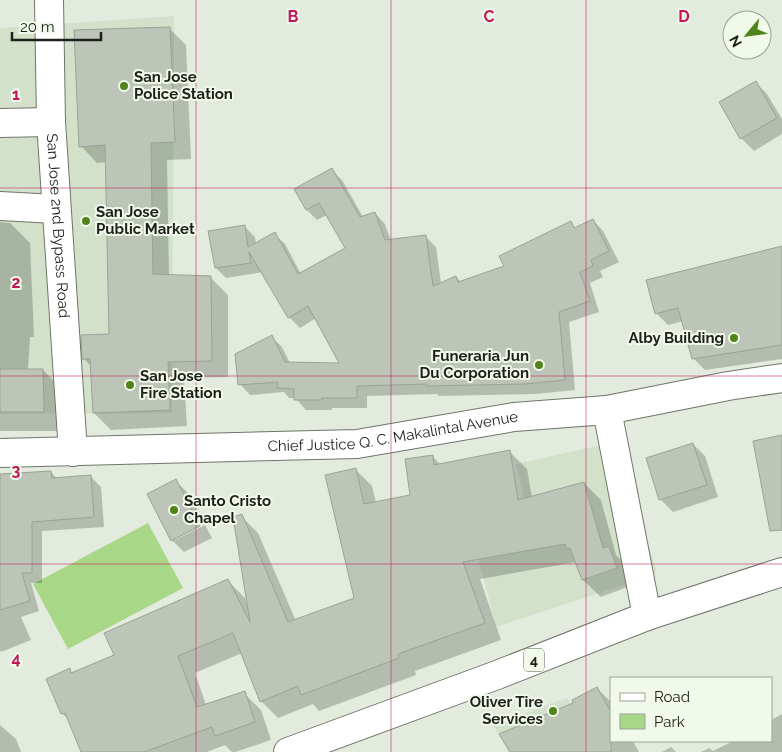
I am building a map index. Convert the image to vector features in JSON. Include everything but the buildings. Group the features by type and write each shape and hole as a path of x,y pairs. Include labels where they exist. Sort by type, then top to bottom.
{"main road":[{"name":"San Jose 2nd Bypass Road","path":"49,0 51,122 74,452"},
{"path":"0,123 51,122"},
{"path":"0,206 56,209"},
{"name":"Chief Justice Q. C. Makalintal Avenue","path":"0,453 357,444 514,417 607,410 728,386 782,378"},
{"path":"607,410 648,616"},
{"name":"4","path":"288,752 497,675 648,616 782,572"}],"shaded area":[{"name":"San Jose Public Market","path":"174,16 172,413 0,414 0,28"},
{"path":"619,441 657,574 496,627 470,525 527,514 516,464"},
{"name":"Oliver Tire Services","path":"567,698 600,752 509,752 493,725"}],"green space":[{"path":"148,523 183,588 68,649 33,584"}],"place":[{"name":"San Jose Police Station","path":"124,86"},
{"name":"San Jose Public Market","path":"86,221"},
{"name":"Alby Building","path":"734,338"},
{"name":"Funeraria Jun Du Corporation","path":"539,365"},
{"name":"San Jose Fire Station","path":"130,385"},
{"name":"Santo Cristo Chapel","path":"174,510"},
{"name":"Oliver Tire Services","path":"553,711"}]}
